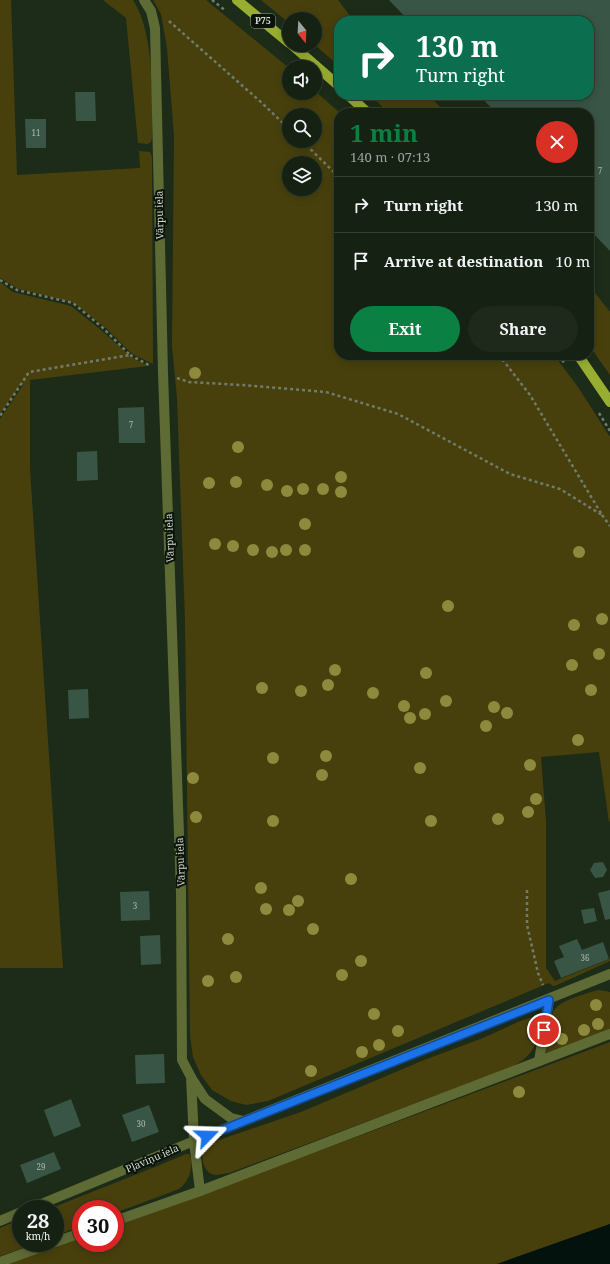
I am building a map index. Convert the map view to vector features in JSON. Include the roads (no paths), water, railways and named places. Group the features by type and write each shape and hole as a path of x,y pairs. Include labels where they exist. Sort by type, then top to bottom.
{"main road":[{"name":"P75","path":"237,0 282,37"},
{"path":"300,52 334,82"},
{"path":"354,100 362,108"},
{"path":"581,360 610,402"}],"street":[{"name":"Vārpu iela","path":"144,0 151,11 155,28 163,373 181,884 182,1060 205,1099 231,1118 244,1121"},
{"name":"Pļaviņu iela","path":"51,1200 194,1141 549,1000 610,974"},
{"path":"539,1061 549,1000"},
{"path":"124,1218 200,1191 610,1034"},
{"name":"Vārpu iela","path":"191,1077 194,1141 200,1191"},
{"path":"0,1221 12,1216"},
{"path":"0,1262 28,1252"}]}
